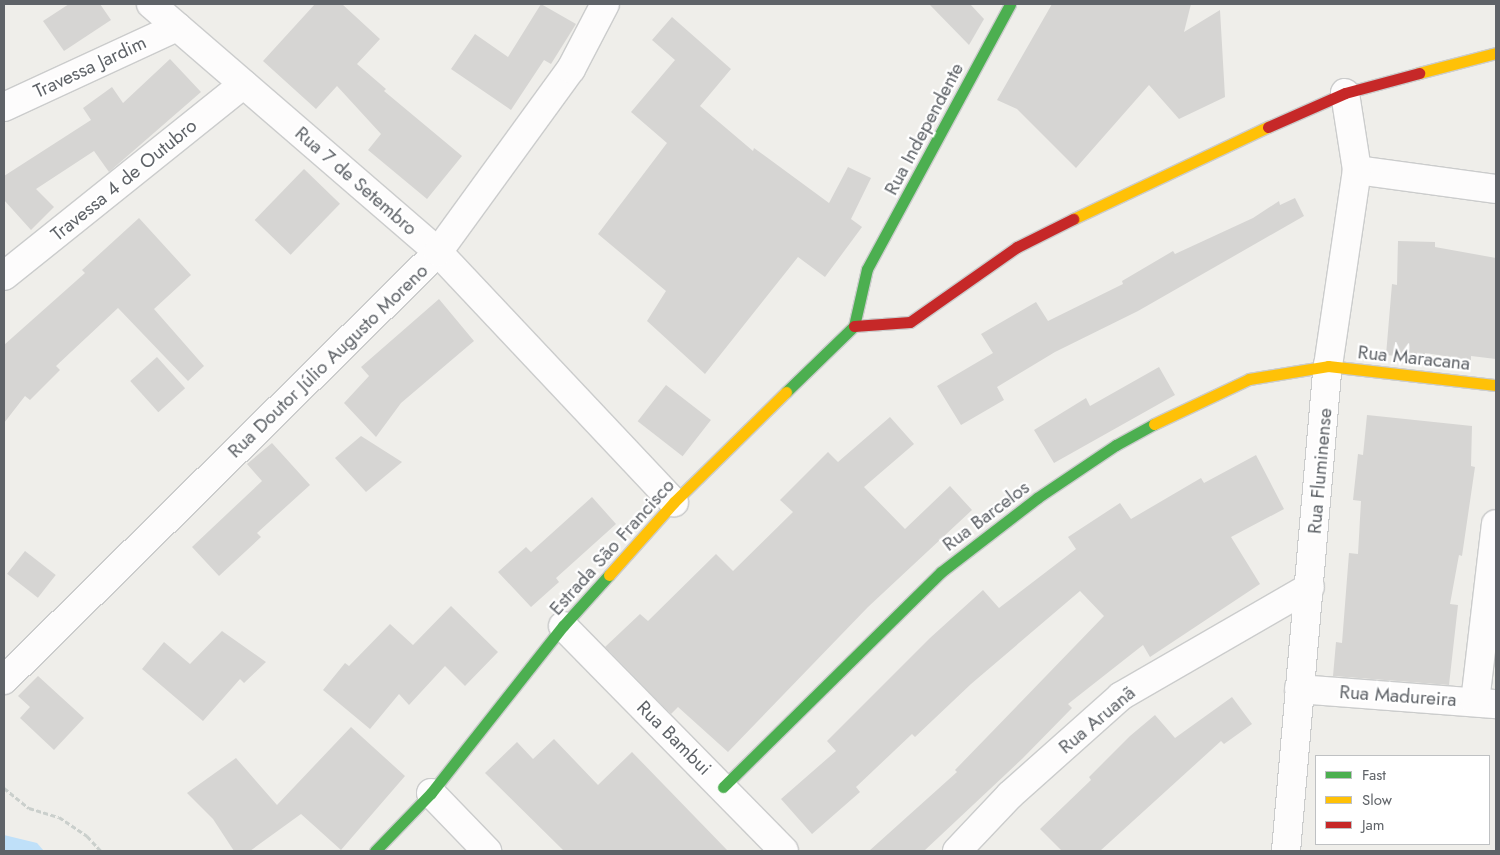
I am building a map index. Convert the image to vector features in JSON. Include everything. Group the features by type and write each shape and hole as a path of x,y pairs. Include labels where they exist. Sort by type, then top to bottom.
{"street":[{"name":"Rua 7 de Setembro","path":"151,4 438,252 674,502"},
{"name":"Rua Doutor Júlio Augusto Moreno","path":"4,680 438,252 571,69 605,4"},
{"name":"Rua Independente","path":"854,326 867,269 1010,4"},
{"name":"Travessa Jardim","path":"4,107 177,27"},
{"path":"854,326 910,322 1017,247 1216,148 1345,93 1496,53"},
{"name":"Travessa 4 de Outubro","path":"4,276 244,84"},
{"name":"Rua Fluminense","path":"1286,851 1328,366 1357,170 1345,93"},
{"path":"1357,170 1496,189"},
{"name":"Estrada São Francisco","path":"376,851 431,793 563,626 674,502 854,326"},
{"name":"Rua Maracana","path":"1328,366 1496,385"},
{"name":"Rua Barcelos","path":"723,787 941,572 1037,498 1116,445 1190,406 1250,379 1328,366"},
{"path":"1486,703 1496,524"},
{"name":"Rua Aruanã","path":"957,851 1010,795 1121,696 1310,587"},
{"name":"Rua Bambui","path":"563,626 784,851"},
{"name":"Rua Madureira","path":"1299,689 1486,703"},
{"path":"431,793 487,851"}],"path":[{"path":"4,788 29,808 59,817 87,836 101,851"}],"water":[{"path":"4,835 37,843 44,851 4,851"}],"building":[{"path":"69,4 100,4 111,20 64,51 43,21"},
{"path":"315,4 342,4 380,39 357,64 386,89 384,91 462,156 427,199 368,150 381,134 337,86 316,109 263,61"},
{"path":"541,4 576,24 551,64 544,60 511,110 451,69 475,34 508,57"},
{"path":"929,4 970,4 984,19 969,45"},
{"path":"1052,4 1191,4 1184,32 1220,10 1225,97 1179,119 1149,85 1076,168 1017,109 997,100"},
{"path":"672,17 731,69 700,106 753,151 754,148 829,203 848,167 871,178 851,219 862,227 825,277 798,257 705,374 647,321 666,291 598,234 667,143 631,112 675,60 652,40"},
{"path":"170,59 201,92 109,172 94,151 36,189 54,207 31,230 4,200 4,176 91,120 83,108 112,87 123,103"},
{"path":"304,169 340,204 291,255 255,220"},
{"path":"1295,198 1304,216 1138,311 1055,352 997,387 1004,400 961,425 937,386 993,353 981,334 1036,302 1048,321 1123,284 1122,281 1173,251 1175,254 1253,218 1279,201 1280,205"},
{"path":"139,218 191,275 154,309 204,366 188,381 118,308 56,366 60,370 30,400 25,396 4,423 4,345 85,273 82,270"},
{"path":"1398,241 1435,242 1435,247 1496,258 1496,359 1471,356 1471,360 1425,353 1424,359 1386,355 1392,284 1397,285"},
{"path":"439,299 474,341 401,403 376,437 344,403 369,376 361,367"},
{"path":"157,357 185,388 158,412 130,381"},
{"path":"1159,367 1175,395 1054,463 1034,430 1086,398 1090,406"},
{"path":"666,385 711,420 683,456 638,421"},
{"path":"1367,415 1472,426 1471,466 1475,467 1462,556 1459,555 1450,604 1458,605 1449,685 1333,676 1336,642 1342,643 1349,553 1358,554 1361,501 1353,500 1358,454 1363,455"},
{"path":"890,417 914,444 864,487 905,529 950,486 972,510 868,607 728,752 678,707 671,714 605,647 640,614 648,621 716,554 733,571 793,512 780,500 828,452 838,462"},
{"path":"361,436 402,462 366,492 335,458"},
{"path":"272,443 310,485 257,533 261,537 219,576 192,547 262,481 247,464"},
{"path":"1256,455 1284,509 1231,537 1260,584 1150,657 1143,645 1068,704 1072,708 1023,758 924,851 869,851 957,772 955,770 1104,616 1080,591 971,684 915,737 912,734 856,787 860,792 812,834 781,799 836,751 827,741 930,638 983,590 999,608 1076,549 1068,537 1120,503 1131,519 1201,478 1204,483"},
{"path":"592,497 616,524 556,578 559,582 531,607 498,572 526,547 531,552"},
{"path":"25,551 56,575 38,598 7,574"},
{"path":"451,606 498,652 465,686 445,666 409,705 399,694 370,729 323,690 345,663 349,666 390,624 413,645"},
{"path":"222,631 266,662 244,683 240,679 203,721 142,669 164,642 190,664"},
{"path":"38,676 84,718 54,750 20,718 30,707 18,696"},
{"path":"1232,697 1252,724 1224,744 1221,741 1100,851 1062,851 1040,829 1091,780 1089,777 1130,736 1155,715 1175,738"},
{"path":"351,727 405,776 341,850 301,814 250,851 234,851 213,819 187,793 236,758 277,805"},
{"path":"554,739 598,785 632,752 728,851 564,851 485,773 517,742 533,759"}],"traffic: fast":[{"path":"786,392 854,326 867,269 1010,4"},
{"path":"723,787 941,572 1037,498 1116,445 1154,424"},
{"path":"375,851 431,793 563,626 609,575"}],"traffic: slow":[{"path":"1419,73 1496,53"},
{"path":"1073,219 1268,127"},
{"path":"1154,424 1249,379 1328,366 1496,385"},
{"path":"609,575 674,502 786,392"}],"traffic: jam":[{"path":"1268,127 1345,93 1419,73"},
{"path":"854,326 910,322 1017,247 1073,219"}]}
